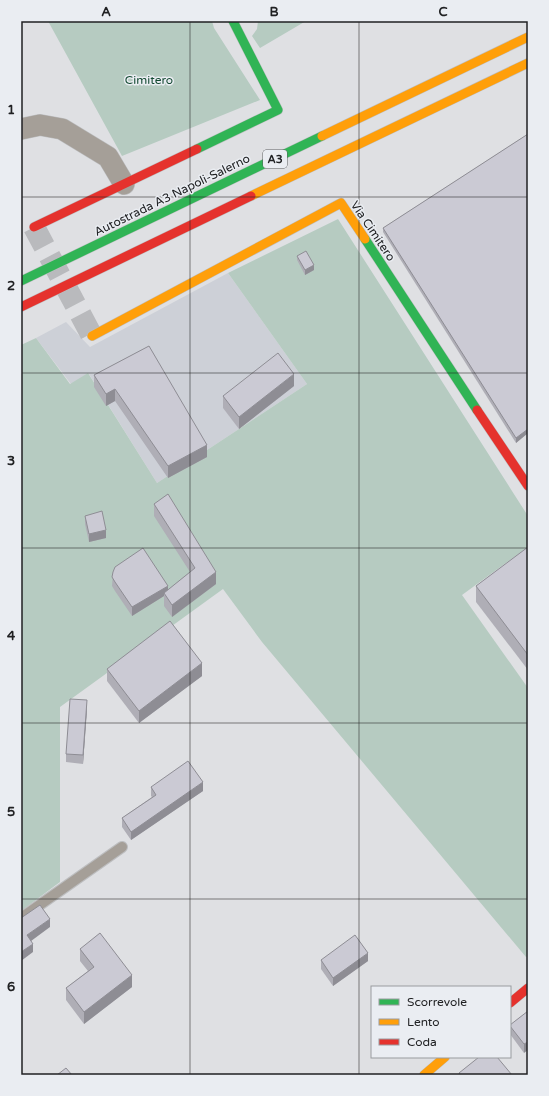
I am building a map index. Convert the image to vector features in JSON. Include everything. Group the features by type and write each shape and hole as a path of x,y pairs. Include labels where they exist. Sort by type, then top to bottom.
{"main road":[{"path":"34,227 278,110 233,21"},
{"name":"Autostrada A3 Napoli-Salerno","path":"21,281 528,37"},
{"name":"A3","path":"21,307 528,63"},
{"name":"Via Cimitero","path":"92,336 341,203 528,486"},
{"path":"511,1002 528,988"},
{"path":"424,1075 444,1058"}],"street":[{"path":"21,128 40,125 62,129 108,157 124,184"}],"lane":[{"path":"21,918 122,847"}],"shaded area":[{"path":"228,273 307,384 157,483 89,374 71,384 36,338 66,322 90,347"}],"green space":[{"name":"Cimitero","path":"48,21 212,21 214,28 260,100 122,156"},
{"path":"258,21 306,21 260,48 252,36 257,29"},
{"path":"338,219 528,516 528,547 462,595 528,688 528,956 526,957 262,642 223,589 60,707 60,882 21,911 21,345 36,338 70,384 88,373 157,483 307,384 228,273"}],"building":[{"path":"528,134 528,429 516,438 383,228"},
{"path":"306,251 314,265 305,270 297,256"},
{"path":"149,346 207,445 168,466 115,389 106,394 94,375"},
{"path":"278,353 294,374 239,417 223,396"},
{"path":"168,494 216,572 172,605 164,593 195,568 154,504"},
{"path":"102,511 106,530 89,534 85,516"},
{"path":"528,547 528,655 476,586"},
{"path":"143,548 168,586 132,607 112,577 115,567"},
{"path":"170,621 202,663 139,711 107,669"},
{"path":"70,699 87,700 83,755 66,754"},
{"path":"188,761 203,782 131,832 122,818 156,795 151,787"},
{"path":"40,905 50,919 27,935 33,944 21,952 21,918"},
{"path":"100,933 132,975 84,1012 66,988 94,967 80,949"},
{"path":"355,935 368,953 333,978 321,960"},
{"path":"528,1011 528,1042 524,1044 511,1027 511,1024"},
{"path":"478,1058 498,1058 512,1075 460,1075 459,1073"},
{"path":"66,1068 72,1075 57,1075"}],"tunnel":[{"path":"34,227 92,336"}],"traffic: fast":[{"path":"197,149 278,110 233,21"},
{"path":"21,281 322,136"},
{"path":"365,239 477,410"}],"traffic: slow":[{"path":"322,136 528,37"},
{"path":"251,196 528,63"},
{"path":"92,336 341,203 365,239"},
{"path":"424,1075 444,1058"}],"traffic: jam":[{"path":"34,227 197,149"},
{"path":"21,307 251,196"},
{"path":"477,410 528,486"},
{"path":"511,1002 528,988"}]}
